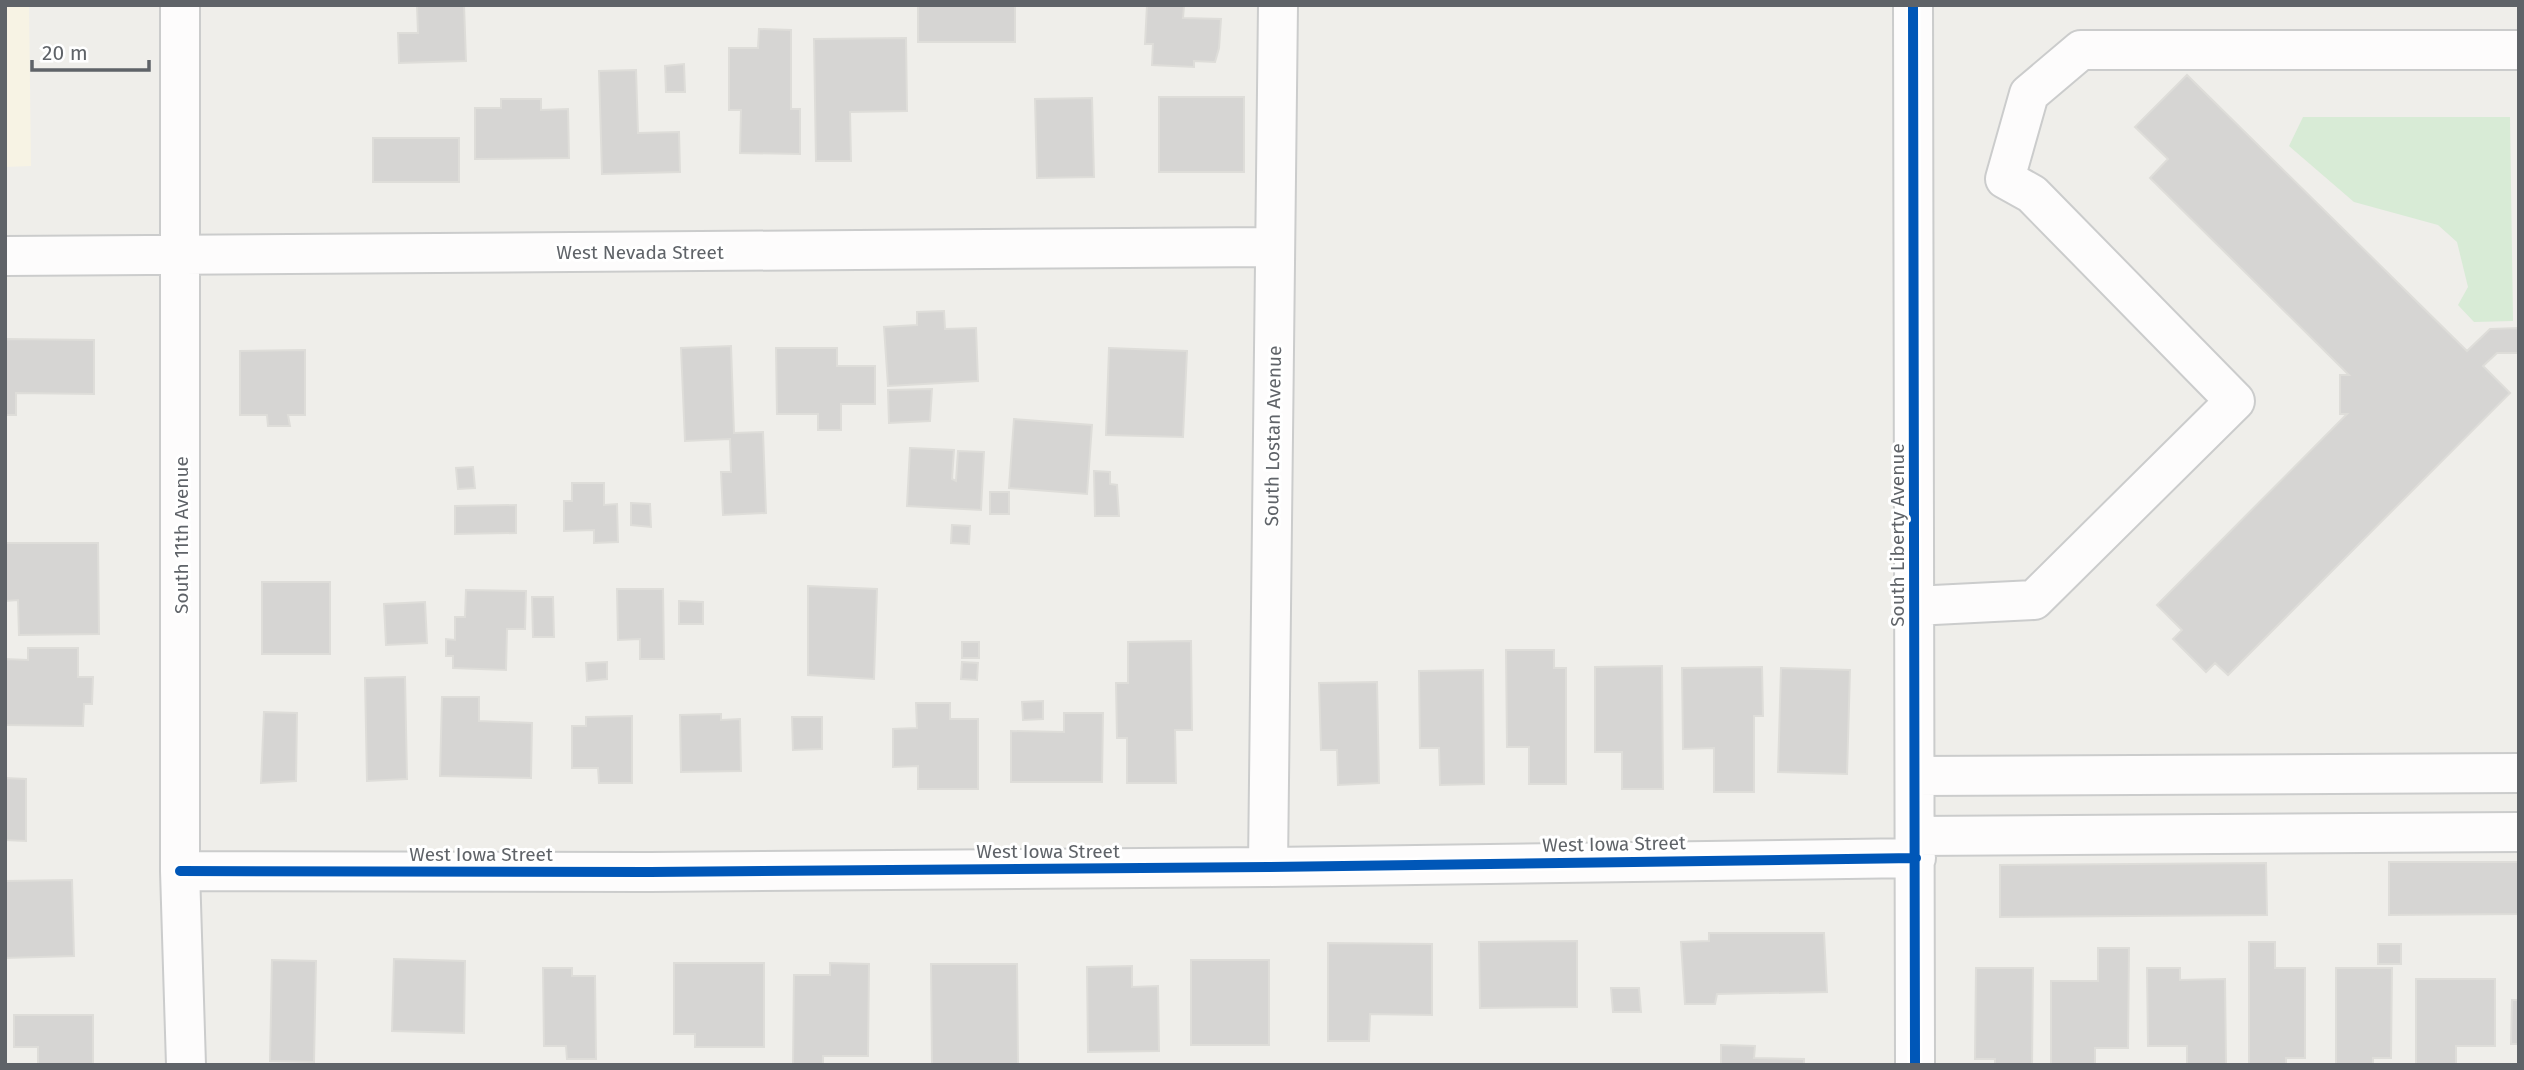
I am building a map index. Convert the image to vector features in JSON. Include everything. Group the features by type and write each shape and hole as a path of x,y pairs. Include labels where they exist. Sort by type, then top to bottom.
{"street":[{"name":"South 11th Avenue","path":"180,5 180,871 186,1065"},
{"name":"South Lostan Avenue","path":"1268,867 1278,5"},
{"name":"South Liberty Avenue","path":"1913,5 1915,1065"},
{"path":"1914,606 2034,600 2235,401 2032,194 2005,180 2029,94 2081,50 2519,50"},
{"name":"West Nevada Street","path":"5,256 1275,247"},
{"path":"1915,776 2519,773"},
{"name":"West Iowa Street","path":"180,871 650,872 1268,867 2519,832"}],"shaded area":[{"path":"5,5 29,5 31,166 5,167"}],"green space":[{"path":"2303,117 2510,117 2513,321 2474,322 2458,305 2468,287 2457,242 2438,225 2354,202 2289,146"}],"building":[{"path":"417,5 464,5 466,61 399,63 398,33 418,33"},
{"path":"918,5 1015,5 1015,42 918,42"},
{"path":"1147,5 1184,6 1183,18 1221,19 1215,62 1194,61 1194,67 1152,65 1153,44 1145,44"},
{"path":"759,29 791,30 791,109 800,109 800,154 740,153 741,110 729,110 729,48 758,48"},
{"path":"906,38 907,111 850,112 851,161 816,161 814,39"},
{"path":"684,64 685,92 666,92 665,66"},
{"path":"636,70 638,133 679,132 680,172 602,174 599,71"},
{"path":"2187,75 2467,351 2490,329 2519,328 2519,353 2497,353 2483,366 2510,393 2228,675 2215,663 2206,672 2173,639 2182,630 2157,605 2347,414 2340,414 2340,375 2349,375 2150,178 2168,159 2135,127"},
{"path":"1159,97 1244,97 1244,172 1159,172"},
{"path":"1092,98 1094,177 1037,178 1035,99"},
{"path":"501,99 541,99 541,110 568,109 569,158 475,159 475,108 501,108"},
{"path":"373,138 459,138 459,182 373,182"},
{"path":"944,311 945,329 976,328 978,381 888,386 884,327 917,325 917,312"},
{"path":"5,339 94,340 94,394 16,393 16,415 5,415"},
{"path":"731,346 734,433 763,432 766,513 723,515 721,472 731,472 730,439 685,441 681,348"},
{"path":"776,348 837,348 837,366 875,366 875,404 841,404 841,430 818,430 818,414 777,414"},
{"path":"1109,348 1187,351 1183,437 1106,435"},
{"path":"305,350 305,415 288,415 290,426 268,426 267,415 240,415 240,351"},
{"path":"932,389 930,421 889,423 888,390"},
{"path":"1014,419 1092,425 1087,494 1009,488"},
{"path":"910,448 954,450 952,479 956,481 958,451 984,452 981,510 907,506"},
{"path":"473,467 475,488 458,489 456,468"},
{"path":"1094,471 1110,472 1110,484 1117,485 1119,516 1095,516"},
{"path":"572,483 604,483 604,505 617,504 618,542 594,543 594,530 564,531 564,501 572,501"},
{"path":"990,492 1009,492 1009,514 990,514"},
{"path":"631,503 650,504 651,527 631,525"},
{"path":"516,505 516,533 455,534 455,506"},
{"path":"952,525 970,526 969,544 951,543"},
{"path":"5,543 98,543 99,634 19,635 18,600 5,601"},
{"path":"262,582 330,582 330,654 262,654"},
{"path":"808,586 877,589 874,679 808,675"},
{"path":"617,589 663,589 664,659 640,659 640,639 618,640"},
{"path":"466,590 526,591 525,629 507,629 506,670 453,668 453,656 446,656 446,639 455,640 455,617 465,617"},
{"path":"532,597 553,597 554,637 533,637"},
{"path":"679,601 703,602 703,624 679,624"},
{"path":"425,602 427,643 386,645 384,604"},
{"path":"1191,641 1192,730 1175,730 1176,783 1127,783 1127,738 1117,738 1116,683 1128,683 1128,642"},
{"path":"962,642 979,642 979,658 962,658"},
{"path":"28,648 78,648 78,677 93,677 92,704 84,704 83,726 5,725 5,659 28,660"},
{"path":"1506,650 1554,650 1554,668 1566,668 1566,784 1529,784 1529,747 1507,747"},
{"path":"607,662 607,679 587,681 586,663"},
{"path":"962,662 978,663 977,680 961,679"},
{"path":"1662,666 1663,789 1622,789 1622,752 1595,752 1595,667"},
{"path":"1762,667 1763,716 1754,716 1754,792 1714,792 1714,748 1683,749 1682,668"},
{"path":"1781,668 1850,670 1847,774 1778,772"},
{"path":"1483,670 1484,784 1440,785 1439,748 1420,748 1419,671"},
{"path":"405,677 407,779 367,781 365,678"},
{"path":"1377,682 1379,783 1338,785 1337,750 1321,750 1319,683"},
{"path":"442,697 479,697 479,721 532,723 531,778 440,776"},
{"path":"1043,701 1043,719 1023,720 1022,702"},
{"path":"916,703 950,703 950,719 978,719 978,789 918,789 918,766 893,767 893,729 917,728"},
{"path":"264,712 297,713 296,781 261,783"},
{"path":"1064,713 1103,713 1102,782 1011,782 1011,731 1064,732"},
{"path":"721,714 721,720 740,719 741,771 681,772 680,715"},
{"path":"632,716 632,783 599,783 598,768 572,768 572,726 586,726 586,717"},
{"path":"792,717 822,717 822,749 793,750"},
{"path":"5,778 26,779 26,841 5,840"},
{"path":"2389,862 2519,862 2519,914 2389,915"},
{"path":"2266,863 2267,915 2000,917 2000,865"},
{"path":"72,880 74,956 5,958 5,881"},
{"path":"1709,933 1824,933 1827,992 1717,994 1715,1004 1685,1004 1681,942 1709,941"},
{"path":"1577,941 1577,1007 1480,1008 1479,942"},
{"path":"2249,942 2275,942 2275,968 2305,968 2305,1058 2286,1058 2286,1065 2249,1065"},
{"path":"1328,943 1432,944 1432,1015 1370,1014 1369,1041 1328,1041"},
{"path":"2378,944 2401,944 2401,964 2378,964"},
{"path":"2098,948 2129,948 2128,1048 2095,1048 2095,1065 2051,1065 2051,981 2098,981"},
{"path":"394,959 465,961 464,1033 392,1031"},
{"path":"272,960 316,961 314,1062 270,1061"},
{"path":"1191,960 1269,960 1269,1045 1191,1045"},
{"path":"674,963 764,963 764,1047 695,1047 695,1034 674,1034"},
{"path":"830,963 869,964 868,1056 823,1056 823,1065 793,1065 794,975 830,975"},
{"path":"931,964 1017,964 1018,1065 932,1065"},
{"path":"1132,966 1132,987 1158,986 1159,1051 1088,1052 1087,967"},
{"path":"543,968 572,968 572,976 595,976 596,1059 567,1059 566,1046 544,1046"},
{"path":"1976,968 2033,968 2032,1065 1995,1065 1995,1059 1975,1059"},
{"path":"2147,968 2180,968 2180,980 2225,979 2226,1065 2187,1065 2187,1046 2148,1046"},
{"path":"2336,968 2392,968 2391,1058 2373,1058 2373,1065 2336,1065"},
{"path":"2416,979 2495,979 2495,1046 2456,1046 2456,1065 2416,1065"},
{"path":"1611,988 1639,988 1641,1012 1613,1012"},
{"path":"2512,1000 2519,1000 2519,1044 2511,1044"},
{"path":"14,1015 93,1015 93,1065 38,1065 38,1047 14,1047"},
{"path":"1721,1045 1755,1046 1754,1058 1804,1059 1804,1065 1721,1065"}],"cycle path":[{"path":"1913,5 1915,1065"},
{"path":"180,871 650,872 1916,858"}]}
